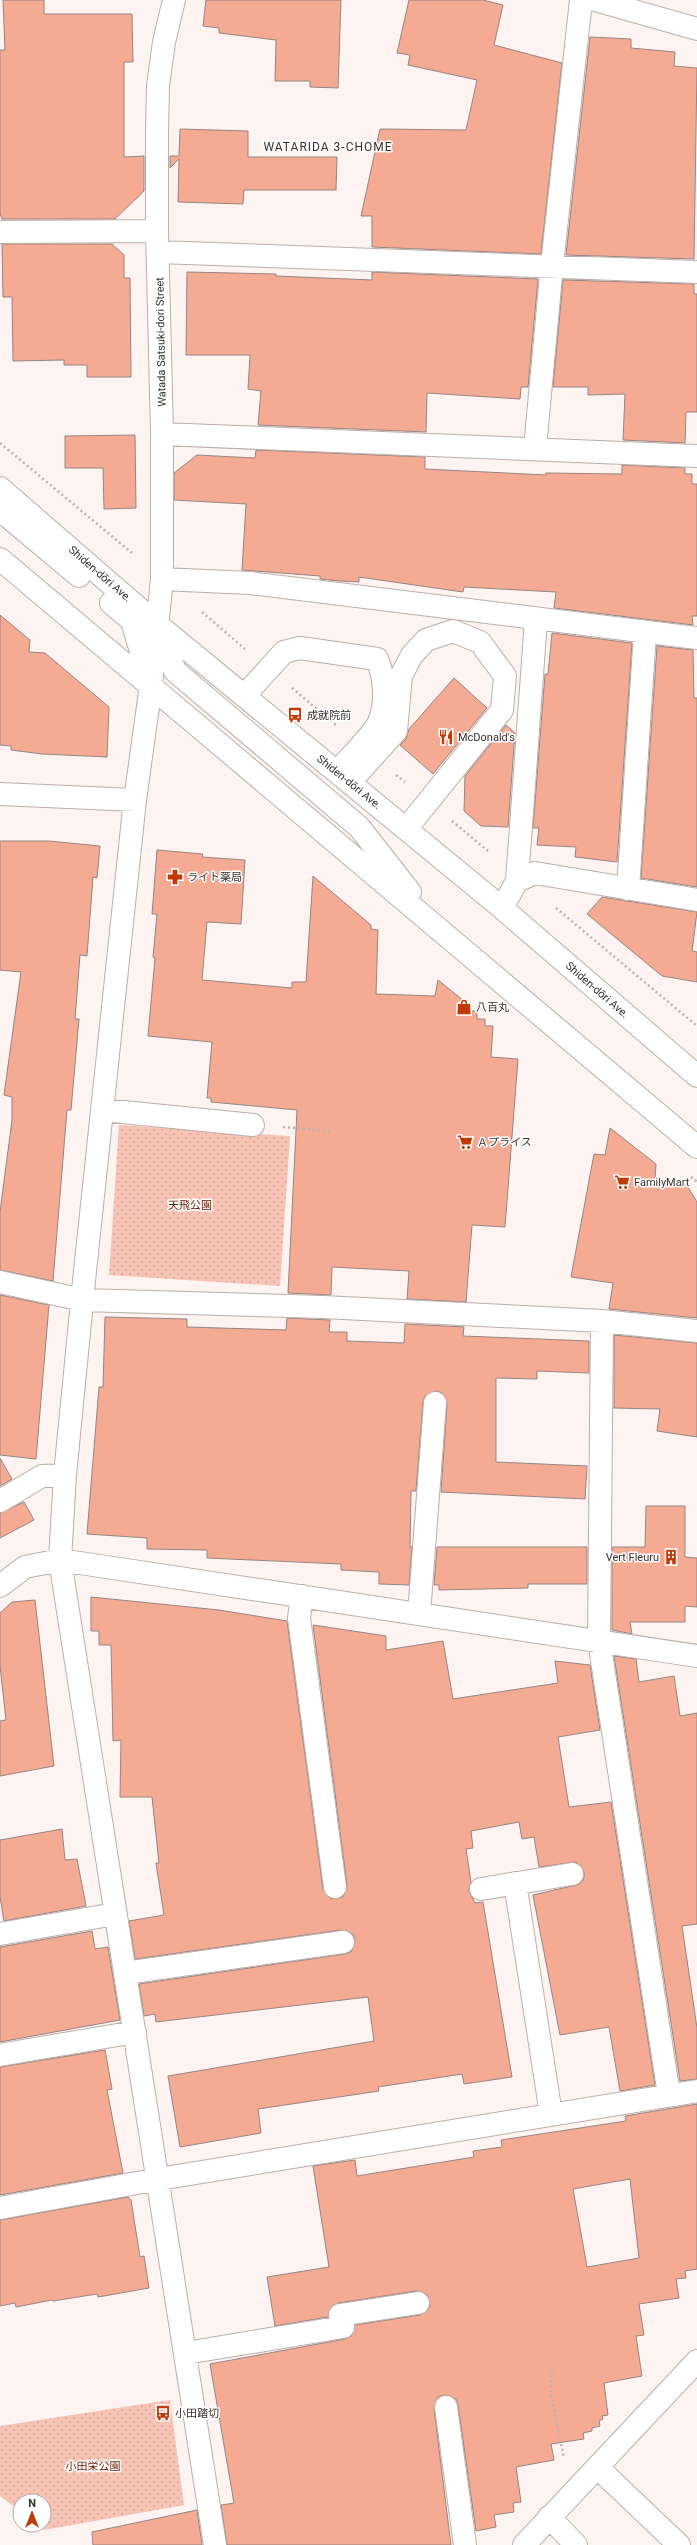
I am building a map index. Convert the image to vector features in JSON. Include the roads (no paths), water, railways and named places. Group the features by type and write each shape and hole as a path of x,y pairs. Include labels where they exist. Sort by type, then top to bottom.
{"street":[{"name":"Watada Satsuki-dori Street","path":"174,0 164,42 158,86 158,241 162,434 162,579 151,685 135,800 82,1300 65,1475 60,1560 115,1914 159,2179 215,2545"},
{"path":"535,448 552,265 581,0"},
{"path":"595,0 697,29"},
{"path":"0,232 552,265 697,272"},
{"path":"162,434 535,448 697,456"},
{"name":"Shiden-dōri Ave.","path":"0,488 158,625 502,908 697,1076"},
{"path":"0,510 132,621 151,685"},
{"path":"0,559 697,1147"},
{"path":"162,579 250,584 536,620 697,638"},
{"path":"502,908 517,881 536,620"},
{"path":"158,625 175,671 359,827 438,928"},
{"path":"343,777 396,732 401,676 412,655 426,640 453,631 480,642 505,676 502,710 406,829"},
{"path":"628,889 645,633"},
{"path":"244,696 284,652 300,648 377,659 382,672 384,705 379,724 343,777"},
{"path":"0,794 135,800"},
{"path":"517,881 535,874 697,900"},
{"path":"103,1110 253,1125"},
{"path":"0,1282 82,1300 323,1307 602,1321 697,1331"},
{"path":"602,1321 599,1641 669,2095"},
{"path":"419,1614 435,1403"},
{"path":"0,1501 42,1476 65,1475"},
{"path":"0,1586 25,1567 60,1560 697,1656"},
{"path":"302,1596 299,1618 335,1887"},
{"path":"481,1889 572,1874"},
{"path":"515,1883 551,2114"},
{"path":"0,1934 115,1914"},
{"path":"125,1973 343,1942"},
{"path":"0,2055 135,2032"},
{"path":"0,2208 159,2179 697,2091"},
{"path":"186,2353 343,2327 340,2315 418,2303"},
{"path":"524,2545 697,2361"},
{"path":"446,2407 465,2545"},
{"path":"597,2467 680,2545"},
{"path":"549,2517 576,2545"}],"place":[{"name":"成就院前","path":"295,715"},
{"name":"McDonald's","path":"446,737"},
{"name":"ライト薬局","path":"175,877"},
{"name":"八百丸","path":"464,1007"},
{"name":"Ａプライス","path":"465,1142"},
{"name":"FamilyMart","path":"622,1182"},
{"name":"Vert Fleuru","path":"671,1557"},
{"name":"小田踏切","path":"163,2413"}],"district":[{"name":"WATARIDA 3-CHOME","path":"328,147"}],"park label":[{"name":"天飛公園","path":"190,1205"},
{"name":"小田栄公園","path":"93,2466"}]}
